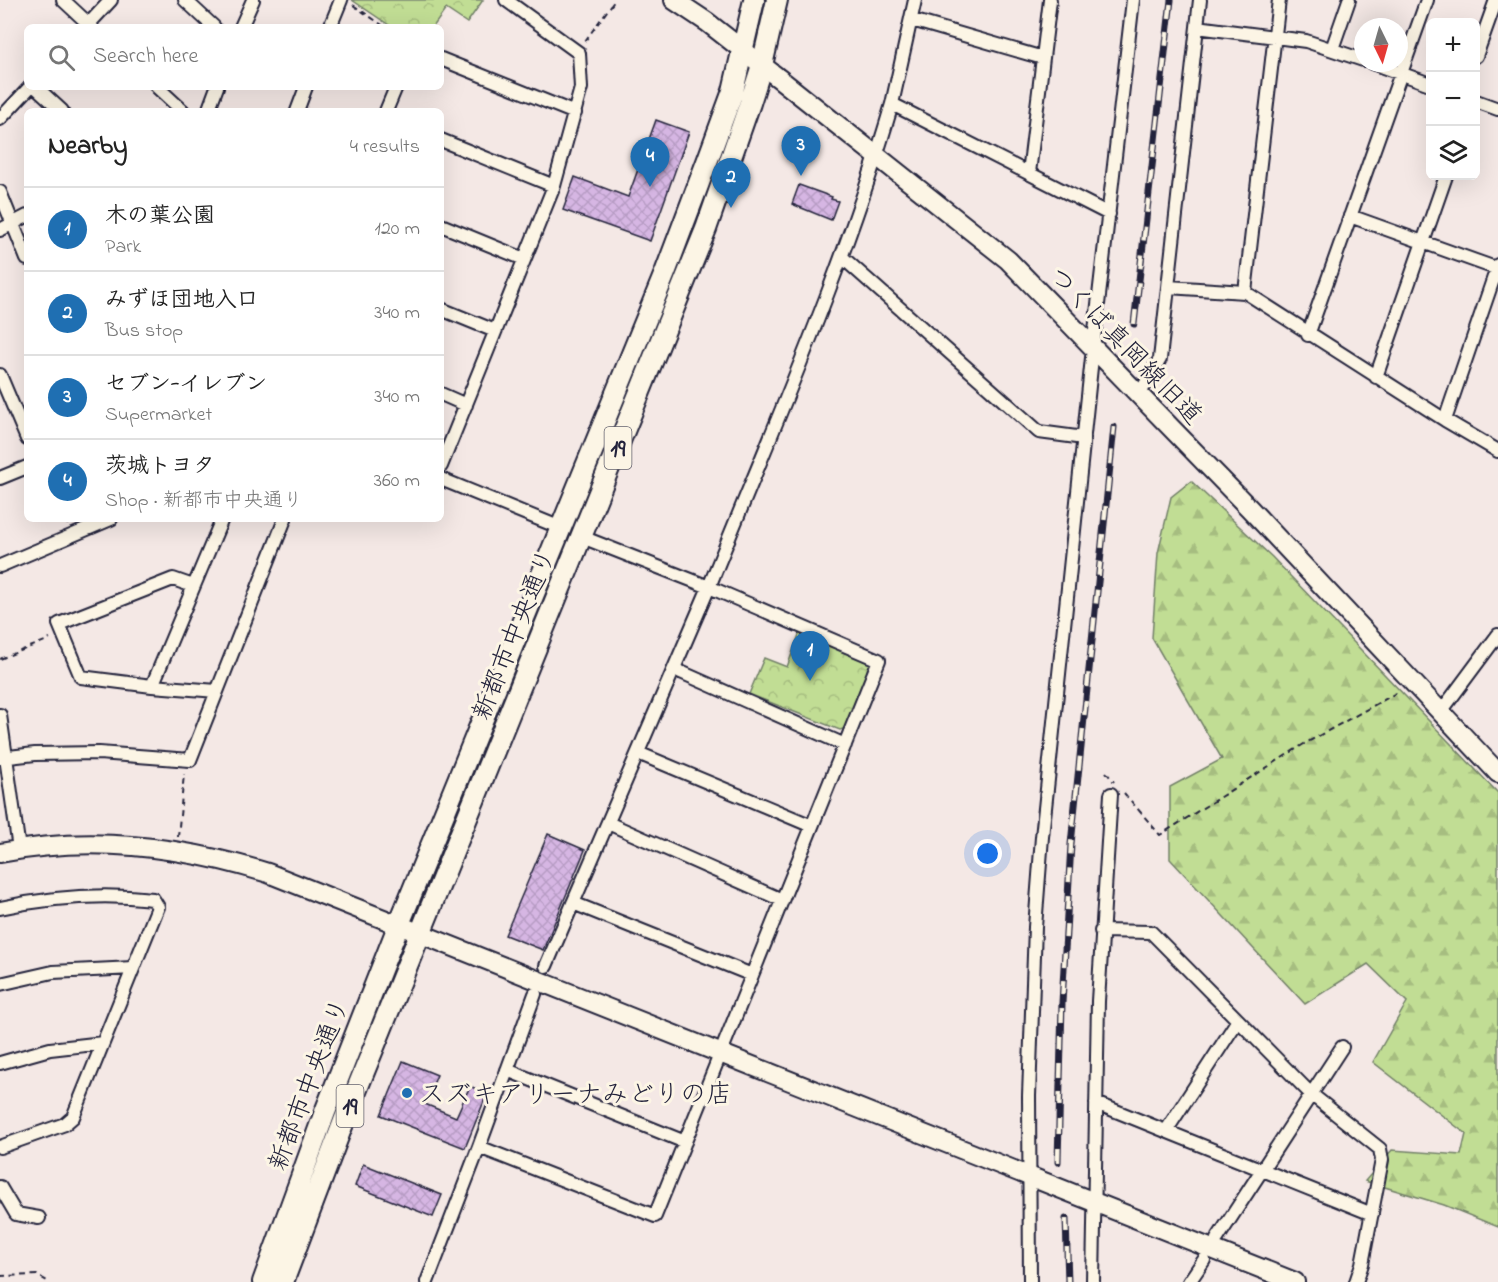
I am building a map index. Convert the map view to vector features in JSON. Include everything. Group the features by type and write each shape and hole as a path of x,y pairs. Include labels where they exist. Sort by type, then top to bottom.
{"main road":[{"name":"新都市中央通り","path":"263,1282 325,1112 399,924 561,528 708,159 733,91 754,0"},
{"name":"新都市中央通り","path":"283,1282 344,1121 706,229 762,65 777,0"}],"street":[{"path":"63,0 87,24"},
{"path":"91,24 111,0"},
{"path":"185,0 211,24"},
{"path":"242,24 253,0"},
{"path":"444,459 554,186 581,88 579,52 506,0"},
{"name":"つくば真岡線旧道","path":"674,0 877,154 1008,260 1250,509 1498,773"},
{"path":"546,966 709,587 842,256 892,104 915,0"},
{"path":"1029,173 1050,0"},
{"path":"1030,1282 1028,1177 1031,1031 1041,848 1093,348 1133,0"},
{"path":"1139,395 1160,359 1200,0"},
{"path":"1245,292 1279,0"},
{"path":"1332,49 1349,0"},
{"path":"1308,335 1426,0"},
{"path":"1480,45 1496,0"},
{"path":"332,24 347,3"},
{"path":"912,20 1043,58"},
{"path":"1197,27 1306,41 1354,57"},
{"path":"444,59 575,112"},
{"path":"1398,72 1426,82"},
{"path":"0,119 27,90"},
{"path":"39,90 59,108"},
{"path":"160,90 180,108"},
{"path":"209,108 216,90"},
{"path":"298,108 305,90"},
{"path":"387,108 395,90"},
{"path":"1480,102 1498,109"},
{"path":"892,104 1109,214"},
{"path":"444,141 554,186"},
{"path":"1376,377 1445,180"},
{"path":"0,192 24,252"},
{"path":"1350,216 1498,268 1445,420"},
{"path":"0,230 24,218"},
{"path":"444,226 524,259"},
{"path":"842,256 1039,432 1084,438"},
{"path":"1168,287 1245,292 1308,335 1498,451"},
{"path":"444,310 495,331"},
{"path":"0,375 24,432"},
{"path":"444,395 466,405"},
{"path":"0,478 24,468"},
{"path":"444,479 561,528"},
{"path":"0,566 104,522"},
{"path":"152,686 221,522"},
{"path":"3,757 99,753 190,760 284,522"},
{"path":"479,1147 655,1216 879,660 709,587 582,537"},
{"path":"193,586 173,579 60,624 81,676 152,686 217,691"},
{"path":"1440,713 1498,635"},
{"path":"674,669 844,745"},
{"path":"0,715 3,757 19,849"},
{"path":"638,753 812,826"},
{"path":"1093,1282 1101,931 1115,788"},
{"path":"608,823 782,900"},
{"path":"0,853 65,845 149,846 208,856 268,873 1295,1282"},
{"path":"0,908 78,896 129,896 153,899 158,908 69,1122 0,1147"},
{"path":"573,903 752,975"},
{"path":"1101,931 1151,932 1311,1094 1380,1149 1382,1160 1362,1264 1356,1282"},
{"path":"0,984 53,972 133,968"},
{"path":"427,1282 535,994"},
{"path":"1166,1131 1238,1020"},
{"path":"0,1063 50,1048 103,1043"},
{"path":"1217,1239 1342,1047"},
{"path":"507,1070 685,1142"},
{"path":"1096,1104 1372,1214"},
{"path":"0,1187 16,1214 39,1218"},
{"path":"1190,1282 1204,1260"}],"path":[{"path":"584,43 615,0"},
{"path":"347,3 380,24"},
{"path":"0,659 63,633"},
{"path":"1106,772 1115,788 1160,835 1304,744 1413,683"},
{"path":"178,837 186,760"},
{"path":"0,1276 37,1275 49,1282"}],"green space":[{"path":"352,0 483,0 467,23 446,9 435,24 388,24"},
{"path":"1191,481 1272,557 1498,793 1498,1227 1444,1205 1365,1181 1392,1150 1461,1155 1466,1134 1373,1062 1407,1002 1368,964 1305,1004 1170,859 1170,787 1222,759 1152,638 1158,553 1171,497"},
{"path":"800,632 869,659 871,666 846,728 840,730 749,694 764,658 787,667"}],"building":[{"path":"656,120 689,132 650,241 563,210 575,177 628,197"},
{"path":"799,185 838,201 831,220 792,204"},
{"path":"548,834 585,850 543,950 505,935"},
{"path":"403,1061 437,1075 425,1104 456,1117 470,1086 487,1094 465,1148 381,1115"},
{"path":"363,1164 442,1195 433,1217 355,1186"}],"railway":[{"path":"1134,324 1171,0"},
{"path":"1058,1162 1062,1003 1071,844 1114,427"},
{"path":"1066,1219 1068,1282"}],"place":[{"name":"セブン-イレブン","path":"801,176"},
{"name":"茨城トヨタ","path":"650,187"},
{"name":"みずほ団地入口","path":"731,208"},
{"name":"木の葉公園","path":"810,681"},
{"name":"スズキアリーナみどりの店","path":"407,1093"}]}
